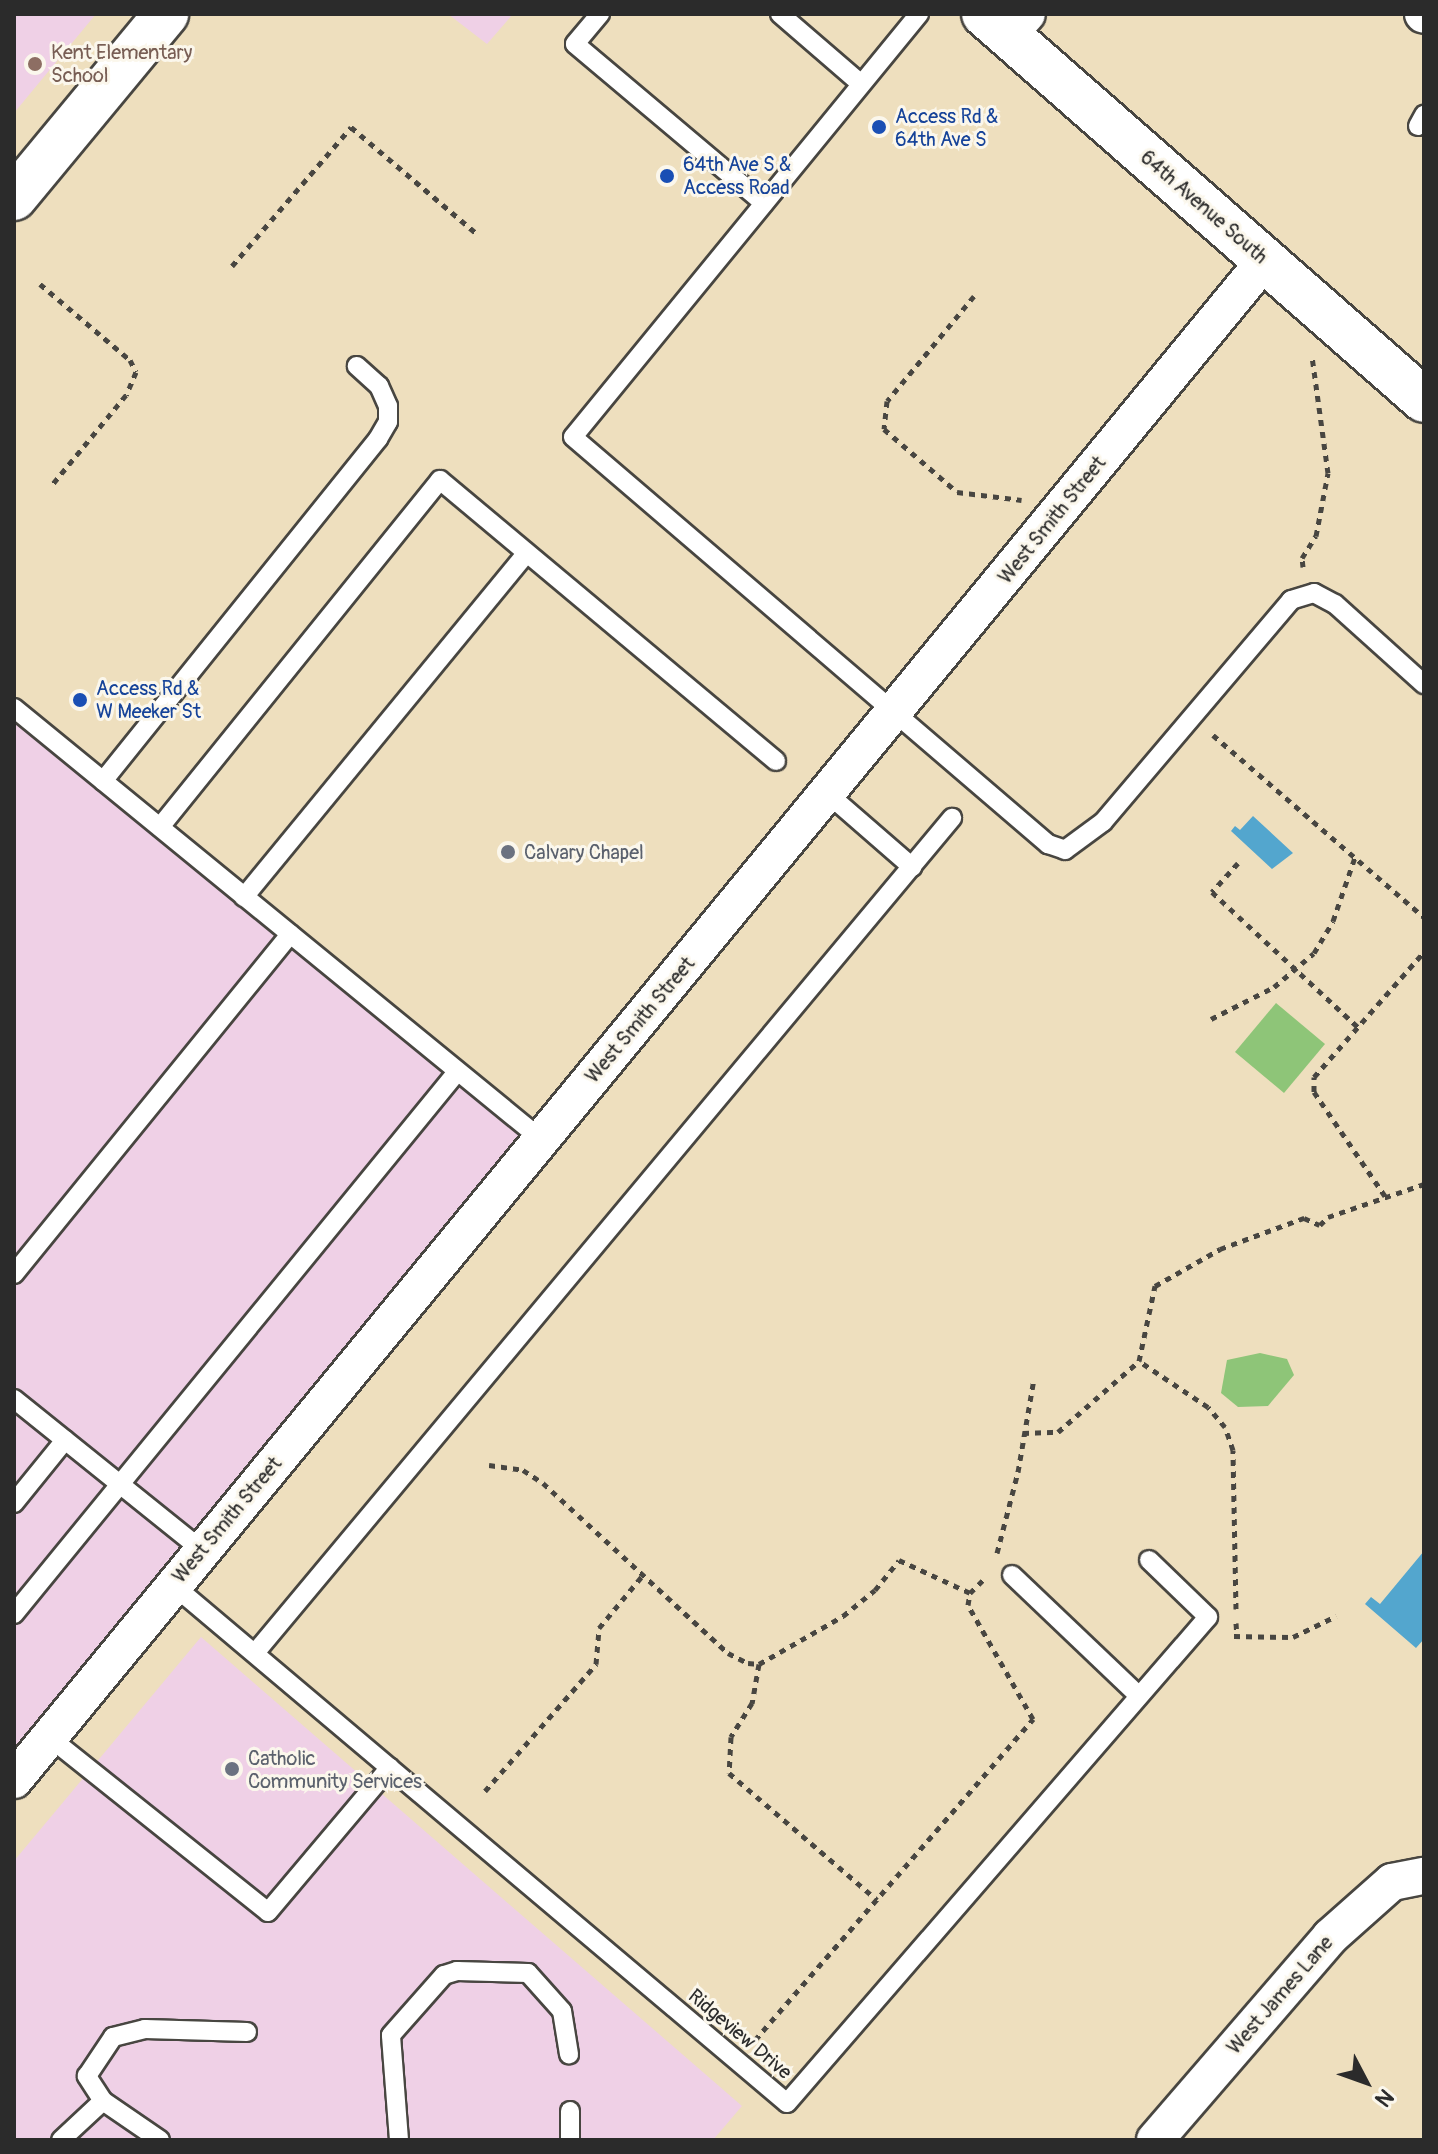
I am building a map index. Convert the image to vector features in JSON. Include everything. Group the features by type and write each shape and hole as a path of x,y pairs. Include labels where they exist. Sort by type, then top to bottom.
{"street":[{"path":"14,198 166,14"},
{"name":"64th Avenue South","path":"1006,21 1265,260 1424,400"},
{"name":"West Smith Street","path":"14,1780 1265,260"},
{"name":"West James Lane","path":"1155,2140 1330,1937 1392,1882 1424,1876"}],"lane":[{"path":"600,14 575,44 764,203"},
{"path":"780,14 861,84"},
{"path":"919,14 573,437 897,709 1048,844 1065,850 1103,822 1291,600 1314,593 1335,604 1424,684"},
{"path":"103,781 378,439 388,422 388,406 379,386 357,366"},
{"path":"160,827 440,480 776,761"},
{"path":"244,897 527,553"},
{"path":"14,708 541,1139"},
{"path":"827,793 912,867"},
{"path":"255,1653 952,818"},
{"path":"14,1274 290,934"},
{"path":"14,1614 457,1072"},
{"path":"14,1399 202,1550"},
{"path":"14,1503 65,1440"},
{"name":"Ridgeview Drive","path":"173,1585 787,2103 1208,1617 1149,1560"},
{"path":"1012,1575 1139,1696"},
{"path":"49,1737 268,1912 390,1767"},
{"path":"399,2140 391,2035 444,1975 510,1970 528,1973 553,1996 569,2034 569,2054"},
{"path":"160,2140 103,2101 87,2076 91,2063 113,2037 145,2029 247,2032"},
{"path":"61,2140 103,2101"},
{"path":"570,2111 570,2140"}],"path":[{"path":"232,266 351,127 477,234"},
{"path":"40,284 130,360 136,372 126,395 51,486"},
{"path":"974,296 887,401 884,429 957,492 1023,500 1050,523"},
{"path":"1306,595 1302,558 1316,536 1328,456 1312,355"},
{"path":"1192,717 1424,917"},
{"path":"1211,1019 1297,970 1333,921 1355,857"},
{"path":"1238,863 1212,892 1358,1027"},
{"path":"1385,1196 1314,1092 1314,1077 1424,952"},
{"path":"1022,1433 1058,1432 1139,1361 1147,1306 1162,1278 1290,1223 1304,1218 1320,1225 1328,1217 1424,1184"},
{"path":"1139,1361 1186,1388 1225,1427 1233,1450 1237,1638 1293,1637 1336,1616"},
{"path":"994,1559 1018,1472 1022,1433 1034,1378"},
{"path":"489,1465 523,1470 543,1483 728,1653 759,1664 843,1616 875,1590 899,1560 970,1593"},
{"path":"738,2061 1033,1719 968,1605 970,1593 990,1568"},
{"path":"485,1791 596,1664 599,1628 643,1575"},
{"path":"759,1664 752,1703 731,1737 729,1773 877,1900"}],"shaded area":[{"name":"Kent Elementary School","path":"14,14 96,14 14,113"},
{"path":"448,14 513,14 487,44"},
{"path":"14,708 541,1139 14,1780"},
{"path":"201,1637 742,2106 713,2140 14,2140 14,1861"}],"green space":[{"path":"1276,1003 1325,1044 1284,1093 1235,1052"},
{"path":"1260,1353 1287,1359 1294,1375 1268,1406 1238,1407 1221,1393 1227,1360"}],"water":[{"path":"1253,816 1293,853 1272,869 1231,831 1235,826 1240,830"},
{"path":"1424,1551 1424,1639 1416,1648 1365,1604 1371,1597 1380,1604"}],"place":[{"name":"Kent Elementary School","path":"35,64"},
{"name":"Access Rd & 64th Ave S","path":"879,127"},
{"name":"64th Ave S & Access Road","path":"667,176"},
{"name":"Access Rd & W Meeker St","path":"80,700"},
{"name":"Calvary Chapel","path":"508,852"},
{"name":"Catholic Community Services","path":"232,1769"}]}
